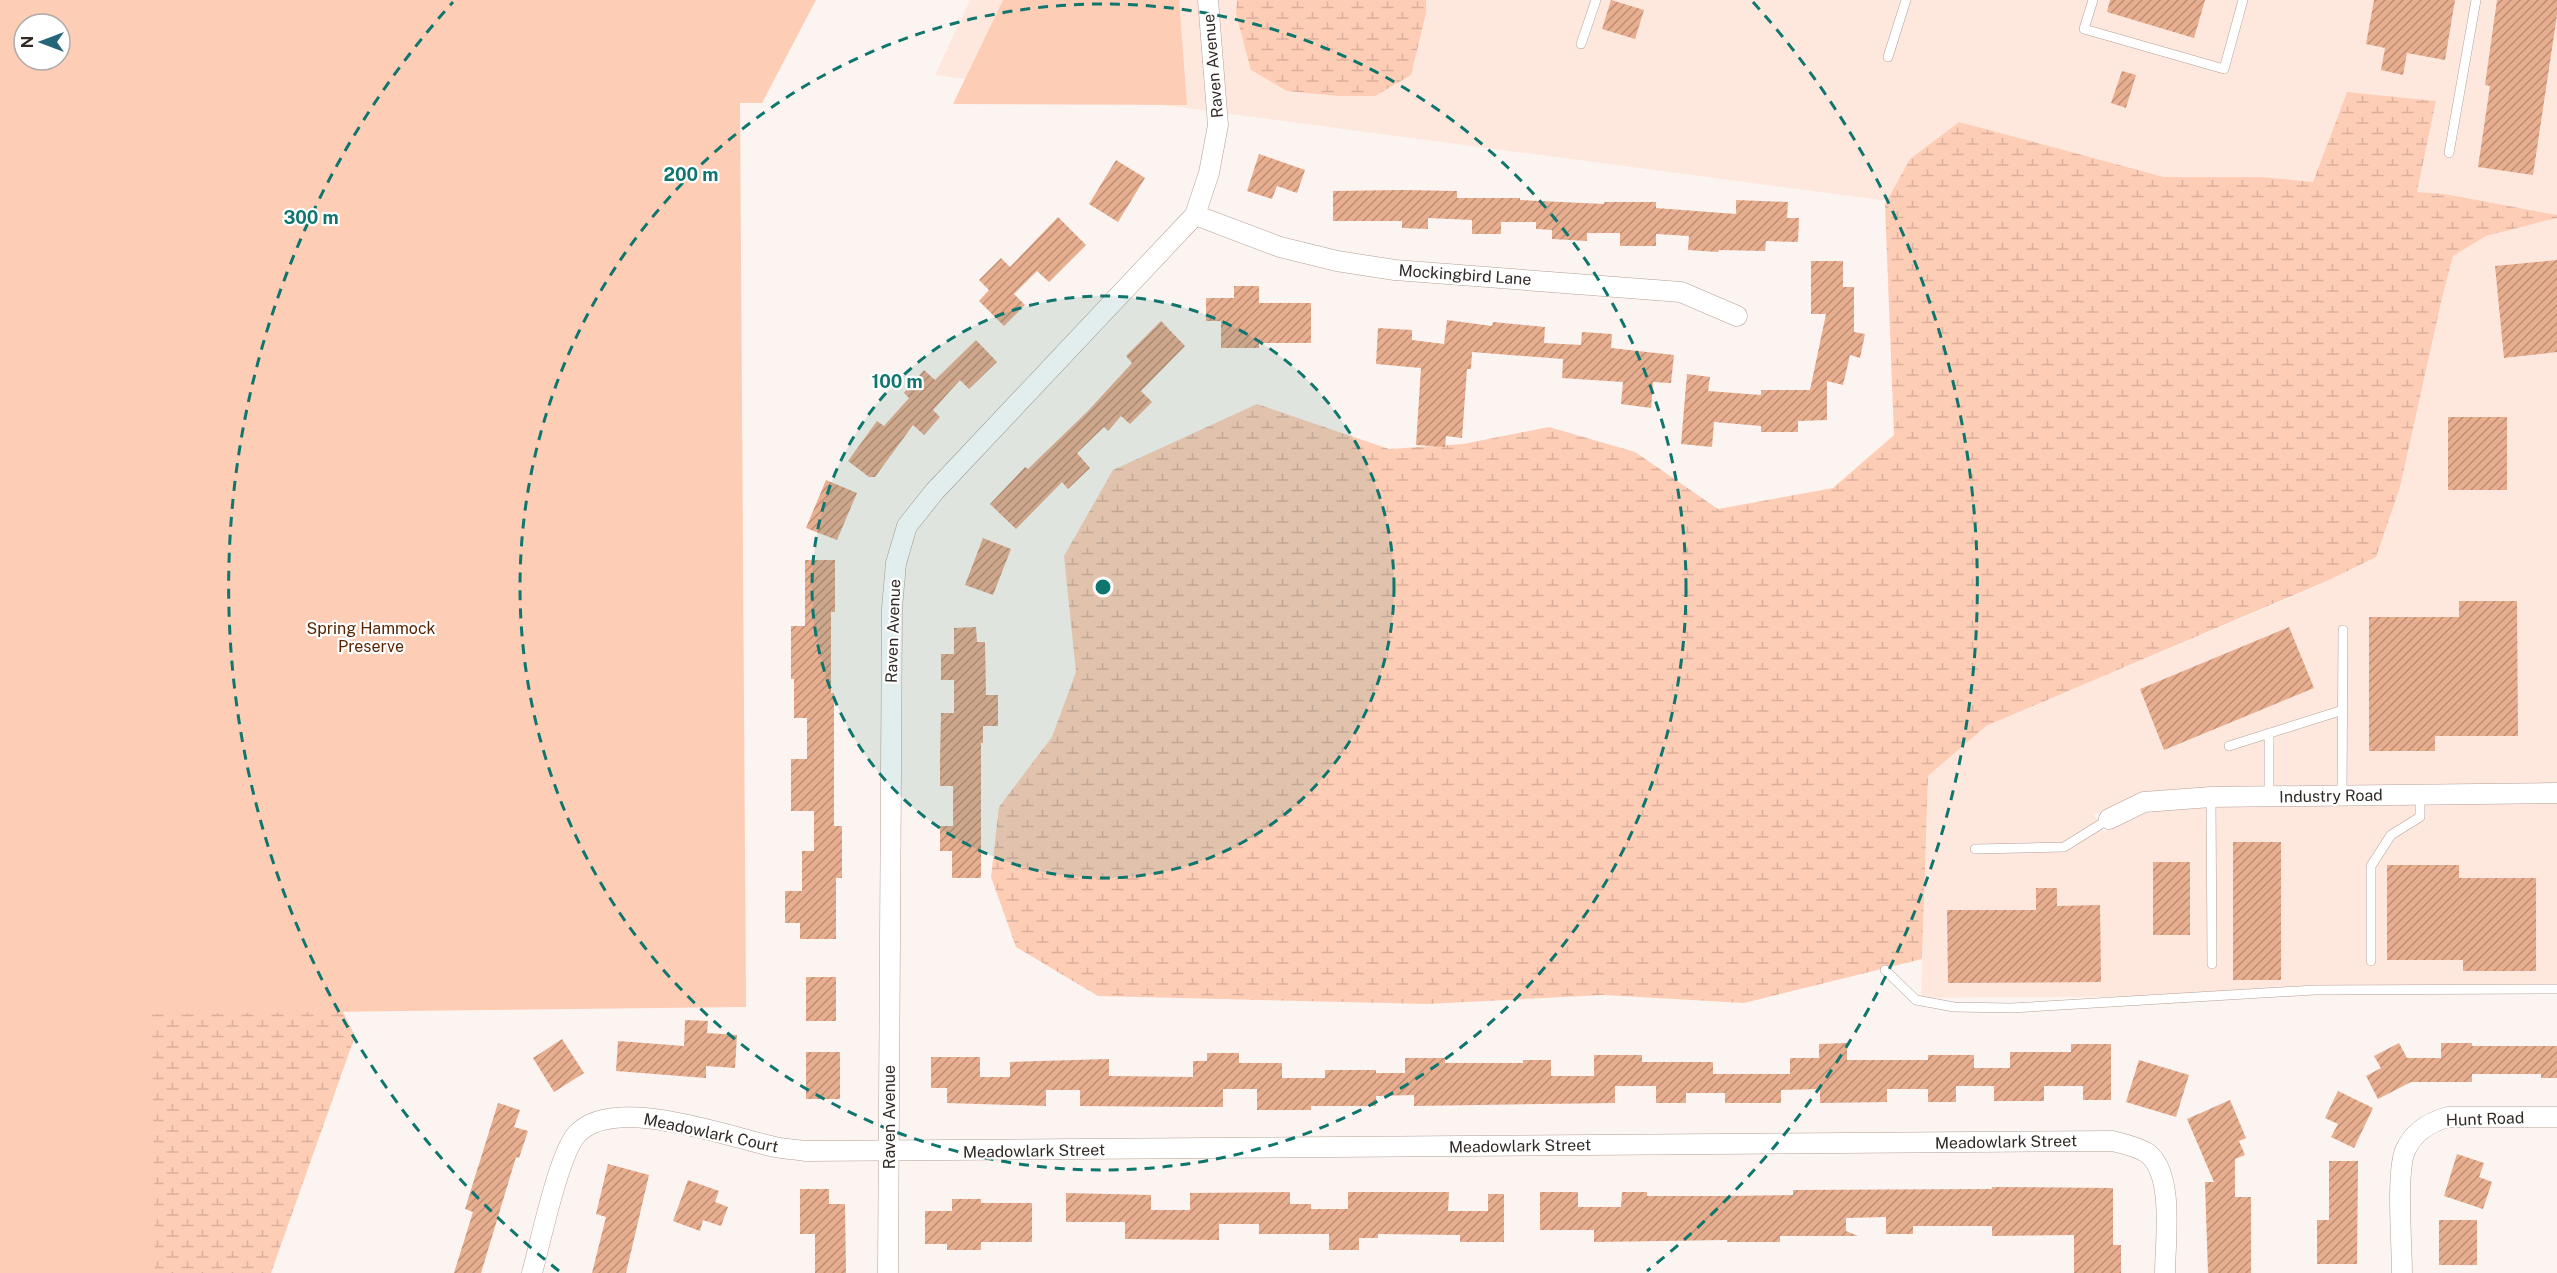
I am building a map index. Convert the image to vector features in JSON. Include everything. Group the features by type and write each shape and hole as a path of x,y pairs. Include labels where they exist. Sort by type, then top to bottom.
{"street":[{"name":"Raven Avenue","path":"888,1273 892,608 896,563 907,526 934,492 1195,215 1209,173 1218,125 1208,0"},
{"name":"Mockingbird Lane","path":"1195,215 1280,247 1337,261 1395,270 1681,292 1737,316"},
{"name":"Industry Road","path":"2109,819 2144,802 2211,797 2557,793"},
{"name":"Meadowlark Court","path":"532,1273 565,1154 576,1134 596,1121 628,1116 664,1120 778,1147 807,1151 888,1152"},
{"name":"Hunt Road","path":"2402,1273 2401,1172 2405,1150 2417,1133 2433,1121 2448,1117 2557,1117"},
{"name":"Meadowlark Street","path":"888,1152 2112,1140 2133,1146 2148,1154 2160,1169 2165,1185 2165,1273"}],"lane":[{"path":"1581,44 1596,0"},
{"path":"1888,57 1906,0"},
{"path":"2093,0 2084,29 2224,69 2243,0"},
{"path":"2449,153 2476,0"},
{"path":"2342,796 2343,630"},
{"path":"2229,746 2343,710"},
{"path":"2268,796 2269,733"},
{"path":"2371,961 2371,866 2391,835 2420,817 2420,795"},
{"path":"2211,797 2212,964"},
{"path":"1975,849 2064,847 2109,819"},
{"path":"1885,970 1916,1000 1954,1007 2011,1008 2315,990 2557,989"}],"shaded area":[{"path":"970,0 1237,0 1236,14 1339,96 1410,75 1426,13 1426,0 2557,0 2557,215 2445,194 2417,192 2436,101 2347,92 2313,182 2262,177 2164,177 1959,122 1910,159 1888,201 935,75"},
{"path":"2557,218 2557,783 2210,787 2144,792 2094,815 2104,832 2148,812 2212,807 2557,803 2557,993 1921,998 1928,776 1986,726 2327,582 2441,302 2453,256 2486,236"}],"green space":[{"name":"Spring Hammock Preserve","path":"0,0 816,0 762,103 740,103 746,1007 152,1014 155,1273 0,1273"},
{"path":"1003,0 1179,0 1187,105 953,104"},
{"path":"1237,0 1426,0 1426,13 1411,75 1375,96 1339,96 1287,91 1251,70 1236,14"},
{"path":"2347,92 2436,101 2417,192 2445,194 2557,215 2557,218 2486,236 2453,256 2400,487 2376,557 2327,581 1986,726 1928,776 1922,959 1744,1003 1604,995 1427,1004 1098,996 1016,947 991,877 999,807 1052,737 1076,672 1064,556 1113,470 1257,404 1389,449 1463,444 1549,427 1635,452 1718,509 1833,488 1894,435 1885,204 1910,159 1959,122 2164,177 2262,177 2313,182"},
{"path":"0,505 309,944 355,1036 271,1273 0,1273"}],"building":[{"path":"1611,0 1644,10 1635,39 1602,29"},
{"path":"2110,0 2205,0 2194,38 2107,12"},
{"path":"2374,0 2455,0 2445,60 2407,53 2403,75 2381,70 2385,48 2366,44"},
{"path":"2497,0 2557,0 2557,15 2533,175 2478,167 2490,86 2485,85"},
{"path":"2122,71 2136,75 2126,108 2111,103"},
{"path":"1259,154 1305,170 1297,193 1277,186 1272,199 1247,191"},
{"path":"1116,160 1145,178 1118,222 1089,204"},
{"path":"1333,191 1457,191 1457,198 1520,198 1520,200 1604,204 1604,202 1656,202 1656,208 1736,214 1736,200 1788,202 1787,218 1799,218 1798,242 1766,241 1765,251 1719,250 1718,252 1688,250 1689,236 1656,234 1656,246 1620,246 1620,233 1587,233 1587,241 1552,239 1552,230 1536,229 1536,222 1501,222 1501,234 1472,234 1472,220 1428,218 1428,229 1402,228 1402,221 1333,221"},
{"path":"1058,217 1086,245 1049,282 1037,271 1014,294 1025,305 1004,326 979,301 989,290 979,280 1001,258 1010,267"},
{"path":"2557,260 2557,352 2504,358 2495,266"},
{"path":"1811,261 1843,261 1843,287 1854,287 1854,332 1865,334 1860,358 1850,355 1843,385 1827,381 1827,420 1798,421 1798,432 1761,432 1761,426 1714,422 1712,447 1681,444 1687,374 1710,377 1708,391 1761,395 1761,390 1810,390 1826,314 1811,314"},
{"path":"1234,286 1259,286 1259,303 1311,303 1311,343 1259,343 1259,348 1221,348 1221,321 1206,321 1206,298 1234,298"},
{"path":"1447,320 1492,326 1493,322 1545,327 1544,343 1581,345 1582,332 1612,334 1611,348 1674,355 1671,383 1653,382 1651,408 1621,404 1623,382 1562,378 1563,359 1472,352 1471,369 1467,369 1462,438 1446,436 1445,447 1416,445 1421,368 1376,364 1378,328 1412,330 1412,340 1444,344"},
{"path":"1161,321 1185,346 1141,391 1152,402 1130,424 1121,416 1108,431 1104,427 1077,453 1090,468 1068,489 1062,482 1016,529 990,504 1025,467 1028,469 1088,411 1132,363 1126,356"},
{"path":"976,340 997,362 969,389 960,380 933,410 940,417 924,435 913,425 875,477 869,477 848,461 877,421 884,426 909,398 904,393 924,370 935,380"},
{"path":"2448,417 2507,417 2507,490 2448,490"},
{"path":"826,480 857,493 837,540 806,528"},
{"path":"983,538 1011,549 993,595 965,585"},
{"path":"805,560 835,560 835,612 831,612 831,693 834,693 834,826 842,826 842,878 836,878 836,939 800,939 800,923 785,923 785,891 802,891 802,851 814,851 814,811 791,811 791,759 807,759 807,718 794,718 794,679 791,679 791,626 805,626"},
{"path":"2459,601 2517,601 2518,736 2435,736 2435,751 2369,751 2369,617 2459,617"},
{"path":"976,627 977,642 985,642 986,695 998,695 998,726 983,726 983,743 981,743 981,878 952,878 952,851 940,851 940,826 953,826 953,786 940,786 940,759 941,713 954,713 954,680 941,680 941,654 954,654 954,628"},
{"path":"2289,627 2314,688 2164,750 2140,689"},
{"path":"2233,842 2281,842 2281,980 2233,980"},
{"path":"2153,862 2190,862 2190,935 2153,935"},
{"path":"2387,865 2459,865 2459,878 2536,878 2536,971 2463,971 2463,960 2387,960"},
{"path":"2036,888 2057,888 2057,906 2100,905 2101,982 1948,983 1947,910 2036,910"},
{"path":"806,977 836,977 836,1021 806,1021"},
{"path":"685,1020 708,1021 707,1033 737,1035 735,1068 706,1066 706,1078 616,1071 618,1041 684,1046"},
{"path":"562,1039 584,1073 554,1092 533,1058"},
{"path":"1847,1043 1847,1060 1928,1060 1928,1055 1974,1055 1974,1068 2010,1068 2010,1052 2071,1052 2071,1044 2111,1044 2111,1100 2083,1100 2083,1086 2044,1086 2044,1101 1994,1101 1994,1086 1956,1086 1956,1102 1928,1102 1928,1089 1887,1089 1887,1102 1820,1103 1820,1089 1781,1090 1781,1103 1725,1103 1725,1093 1686,1093 1686,1103 1656,1103 1656,1086 1615,1086 1615,1103 1414,1106 1414,1095 1376,1096 1376,1106 1311,1106 1311,1110 1257,1110 1257,1089 1223,1089 1223,1107 1193,1107 1080,1106 1080,1090 1046,1090 1046,1106 947,1103 947,1088 931,1088 931,1057 980,1057 980,1077 1010,1077 1010,1062 1109,1059 1109,1076 1193,1077 1193,1061 1207,1061 1207,1053 1239,1053 1239,1063 1282,1063 1282,1078 1325,1078 1325,1070 1376,1070 1376,1073 1405,1073 1405,1058 1445,1058 1445,1063 1523,1063 1523,1060 1551,1060 1551,1076 1594,1076 1594,1055 1642,1055 1642,1062 1713,1062 1713,1074 1790,1074 1790,1058 1819,1058 1819,1044"},
{"path":"2399,1043 2407,1058 2441,1058 2441,1043 2472,1043 2472,1046 2557,1046 2557,1078 2541,1078 2541,1074 2472,1074 2472,1082 2411,1082 2378,1099 2366,1076 2381,1068 2374,1056"},
{"path":"806,1052 840,1052 840,1099 806,1099"},
{"path":"2139,1060 2189,1075 2176,1117 2126,1102"},
{"path":"2338,1091 2373,1108 2354,1148 2331,1137 2338,1124 2325,1118"},
{"path":"2230,1100 2246,1138 2239,1141 2245,1155 2235,1159 2235,1197 2251,1197 2251,1273 2208,1273 2205,1182 2214,1182 2187,1119"},
{"path":"498,1103 520,1110 514,1127 528,1131 519,1158 516,1157 481,1273 454,1273 473,1212 465,1209"},
{"path":"2457,1154 2484,1163 2479,1177 2492,1182 2483,1209 2444,1196"},
{"path":"2329,1161 2358,1161 2357,1264 2317,1264 2317,1220 2329,1220"},
{"path":"608,1164 649,1175 626,1273 592,1273 606,1217 596,1214"},
{"path":"688,1180 719,1191 715,1202 728,1207 721,1226 703,1220 700,1231 673,1221"},
{"path":"1992,1187 2113,1188 2113,1245 2121,1245 2121,1273 2074,1273 2074,1235 1992,1236 1992,1226 1913,1226 1913,1234 1886,1234 1886,1217 1846,1218 1846,1231 1858,1236 1780,1236 1780,1242 1727,1242 1727,1240 1594,1242 1594,1230 1540,1230 1540,1192 1578,1192 1578,1207 1621,1207 1622,1192 1647,1192 1647,1196 1727,1196 1793,1195 1793,1190 1992,1189"},
{"path":"800,1189 829,1189 829,1204 845,1204 846,1273 815,1273 815,1234 800,1234"},
{"path":"1290,1192 1290,1204 1311,1204 1311,1209 1348,1209 1348,1192 1449,1192 1448,1211 1488,1211 1488,1194 1504,1194 1504,1242 1460,1242 1460,1235 1378,1234 1378,1238 1359,1238 1359,1250 1329,1250 1329,1234 1259,1234 1259,1224 1219,1224 1219,1240 1125,1239 1125,1222 1066,1222 1066,1193 1151,1195 1151,1210 1190,1210 1190,1193"},
{"path":"952,1199 981,1199 981,1203 1032,1203 1032,1242 981,1242 981,1250 947,1250 947,1244 925,1244 925,1211 952,1211"},
{"path":"2439,1220 2477,1220 2477,1265 2439,1265"}]}
